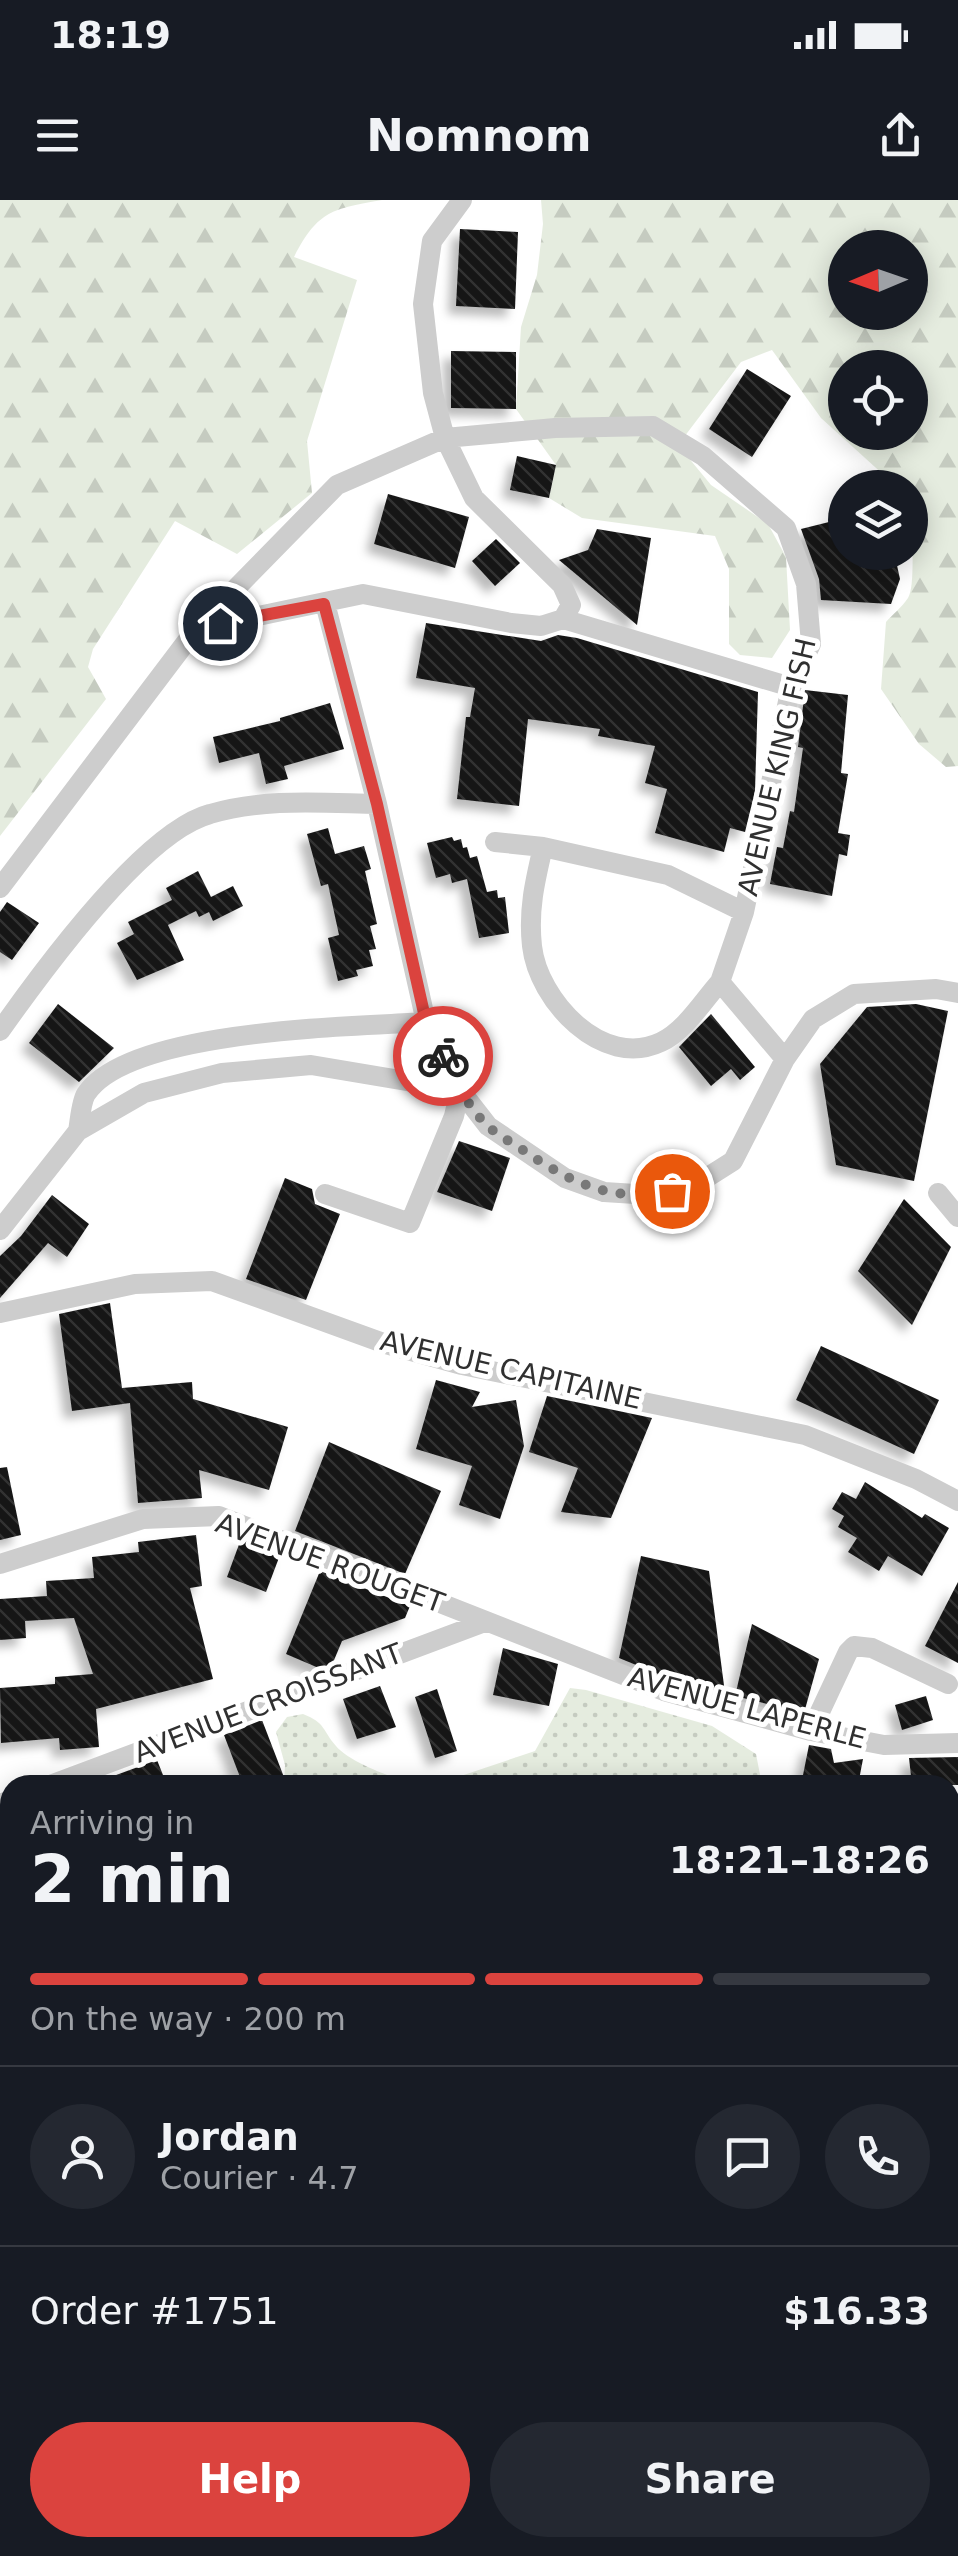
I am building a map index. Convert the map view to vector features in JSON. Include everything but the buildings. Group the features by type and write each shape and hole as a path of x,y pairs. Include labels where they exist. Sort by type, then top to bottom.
{"street":[{"path":"462,200 432,241 422,304 434,393 445,438 474,498 562,585 571,605 563,619"},
{"name":"AVENUE KING FISH","path":"0,888 196,629 337,485 445,438 556,428 654,426 704,456 786,528 806,584 811,644 792,687 744,912 720,982"},
{"path":"196,629 362,594 511,623 541,626 563,619 792,687"},
{"path":"324,604 377,804 426,1022 460,1090 488,1126 566,1178 604,1192 651,1196 692,1187 733,1161 785,1059 813,1019 854,994 936,989 958,993"},
{"path":"0,1031 43,970 145,853 205,815 258,803 377,804"},
{"path":"494,842 544,847 668,875 744,912"},
{"path":"544,847 530,900 532,950 553,1000 591,1038 626,1049 661,1042 686,1022 720,982 785,1059"},
{"path":"78,1131 85,1095 109,1074 138,1059 235,1036 426,1022"},
{"path":"0,1230 78,1131 144,1093 222,1072 312,1064 460,1090"},
{"path":"325,1194 410,1223 454,1116 460,1090"},
{"path":"938,1193 958,1217"},
{"name":"AVENUE CAPITAINE","path":"0,1313 135,1284 212,1281 386,1344 462,1365 805,1435 916,1479 958,1501"},
{"name":"AVENUE ROUGET","path":"0,1564 142,1519 219,1516 486,1622"},
{"name":"AVENUE LAPERLE","path":"486,1622 664,1691 811,1731 884,1745 958,1743"},
{"name":"AVENUE CROISSANT","path":"77,1775 486,1622"},
{"path":"811,1731 854,1646 872,1648 948,1684"}],"green space":[{"path":"0,200 382,200 329,214 311,230 294,257 357,280 307,441 312,493 237,554 175,521 93,649 88,667 106,699 0,836"},
{"path":"541,200 958,200 958,766 946,767 919,744 881,689 886,622 908,598 912,570 928,570 928,470 878,470 856,450 928,450 928,350 828,350 828,424 772,350 741,362 678,445 711,485 768,524 786,557 790,630 772,658 740,655 729,644 729,569 715,536 582,518 549,498 556,465 516,409 521,327 537,275 543,224"},
{"path":"570,1688 712,1726 756,1754 760,1775 464,1775 535,1751"},
{"path":"287,1717 310,1717 352,1759 387,1775 284,1775 276,1732"}],"way so far":[{"path":"443,1056 460,1090 488,1126 566,1178 604,1192 651,1196 672,1191"}],"route":[{"path":"220,623 324,604 377,804 426,1022 443,1056"}]}
